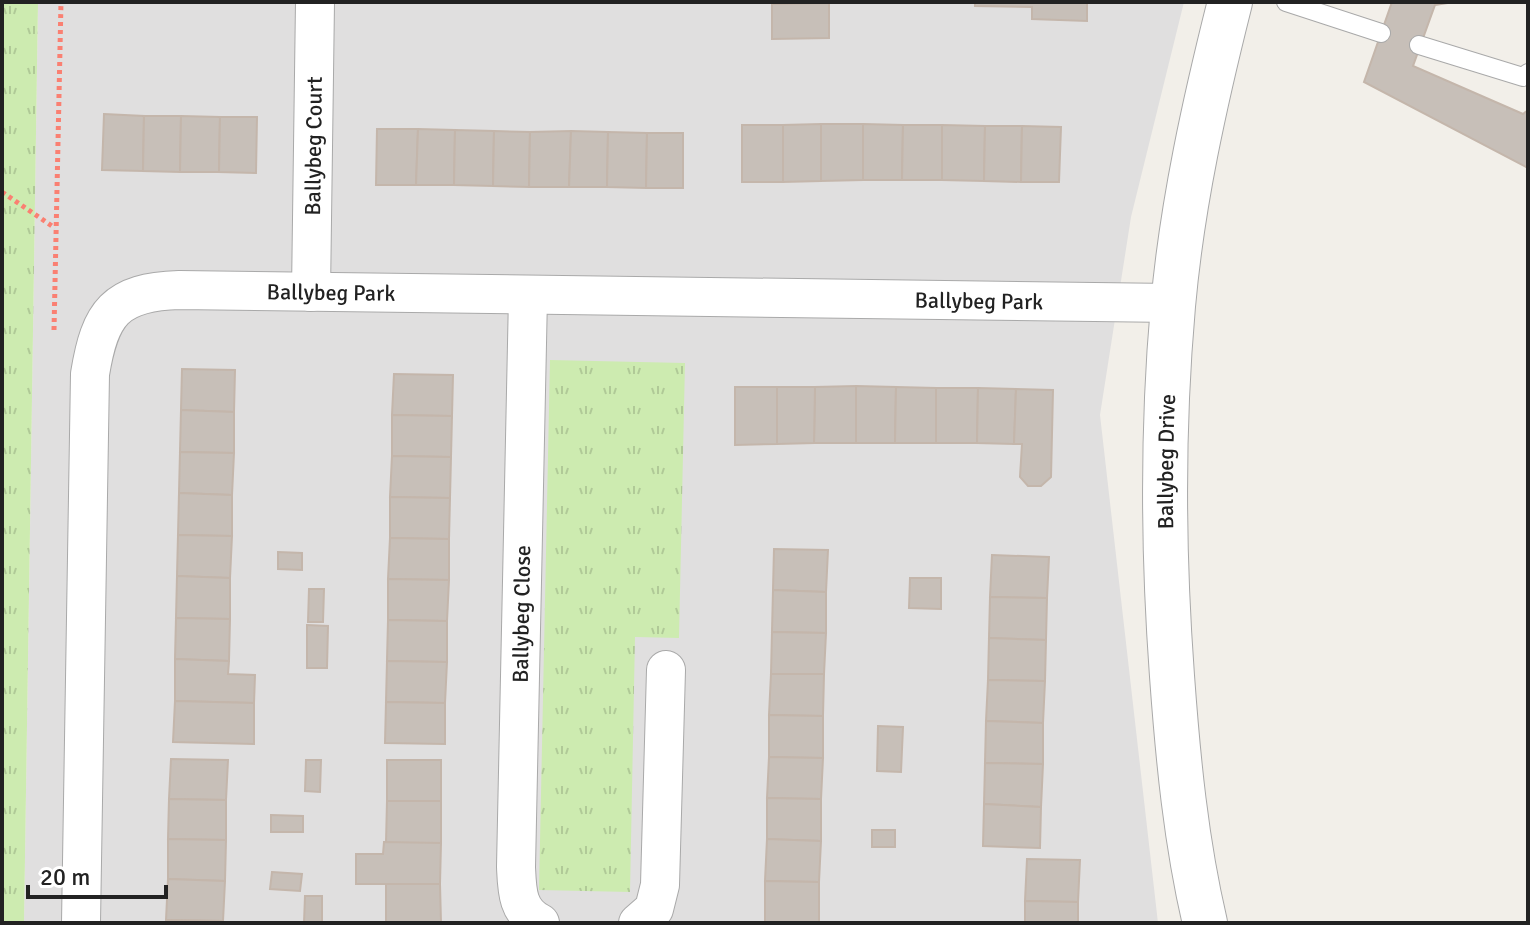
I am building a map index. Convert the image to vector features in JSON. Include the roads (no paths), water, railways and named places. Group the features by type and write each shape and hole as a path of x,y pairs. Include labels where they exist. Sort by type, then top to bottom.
{"street":[{"name":"Ballybeg Court","path":"311,292 315,2"},
{"name":"Ballybeg Drive","path":"1205,923 1186,818 1176,727 1168,625 1164,455 1173,303 1202,127 1230,2"},
{"name":"Ballybeg Park","path":"81,923 90,374 98,335 115,308 127,299 179,290 1173,303"},
{"name":"Ballybeg Close","path":"528,296 516,867 517,896 521,906 540,923"},
{"path":"638,923 654,909 660,885 666,670"}],"lane":[{"path":"1286,2 1381,33"},
{"path":"1419,45 1523,77 1528,73"}]}
